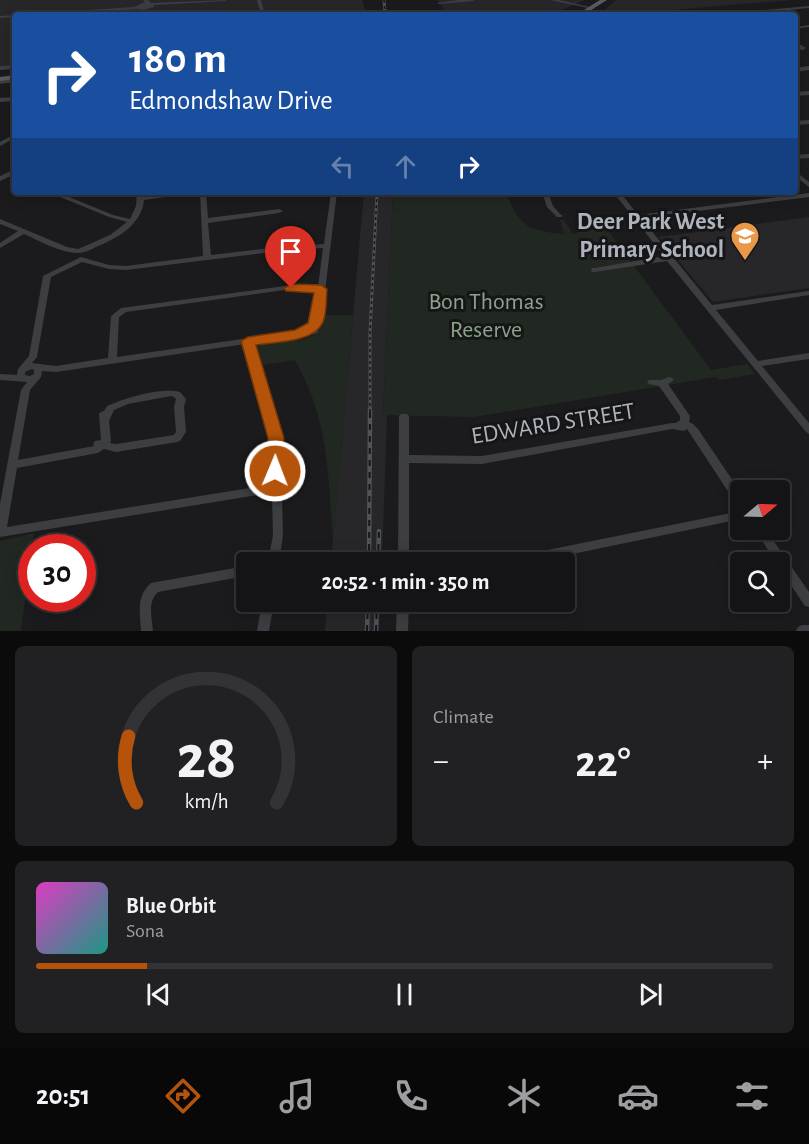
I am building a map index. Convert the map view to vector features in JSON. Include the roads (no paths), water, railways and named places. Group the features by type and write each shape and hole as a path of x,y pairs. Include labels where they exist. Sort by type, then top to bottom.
{"main road":[{"path":"585,12 604,0"}],"street":[{"path":"70,12 225,0"},
{"path":"439,3 472,0"},
{"path":"552,0 593,8"},
{"path":"765,12 809,7"},
{"path":"59,195 117,217 132,220"},
{"path":"26,390 22,374 33,357 46,279 132,220 139,210 140,195"},
{"path":"203,195 209,258"},
{"path":"2,377 251,344 298,334 313,327 321,289 334,195"},
{"path":"546,195 550,207 559,216"},
{"path":"618,195 630,210 641,218 669,258 809,428"},
{"path":"641,218 809,195"},
{"path":"206,220 279,211"},
{"path":"0,221 79,255 121,268 326,247"},
{"path":"0,246 26,232"},
{"path":"595,270 669,258"},
{"path":"115,361 117,323 122,314 135,309 285,288 321,289"},
{"path":"712,308 809,293"},
{"path":"251,344 276,438 274,488 277,497 278,535 275,552"},
{"path":"757,365 809,356"},
{"path":"33,357 37,371 26,390 0,532 274,488"},
{"path":"661,382 677,406 684,424 697,436 730,486"},
{"path":"14,463 94,451 102,442 105,420 110,408 126,402 160,396 173,398 179,407 181,432 177,438 125,446 102,442"},
{"path":"403,552 404,416"},
{"name":"EDWARD STREET","path":"404,459 482,460 684,424"},
{"path":"562,552 730,517"},
{"path":"766,540 809,602"},
{"path":"147,631 147,613 151,593 175,583 236,573"},
{"path":"264,631 267,612"},
{"path":"402,631 403,612"},
{"path":"802,631 809,629"}],"railway":[{"path":"384,0 385,12"},
{"path":"370,410 370,333 377,195"},
{"path":"369,552 370,410"},
{"path":"378,552 379,531"},
{"path":"367,631 368,612"},
{"path":"376,631 377,612"}],"place":[{"name":"Deer Park West Primary School","path":"745,262"}],"park label":[{"name":"Bon Thomas Reserve","path":"486,316"}]}
